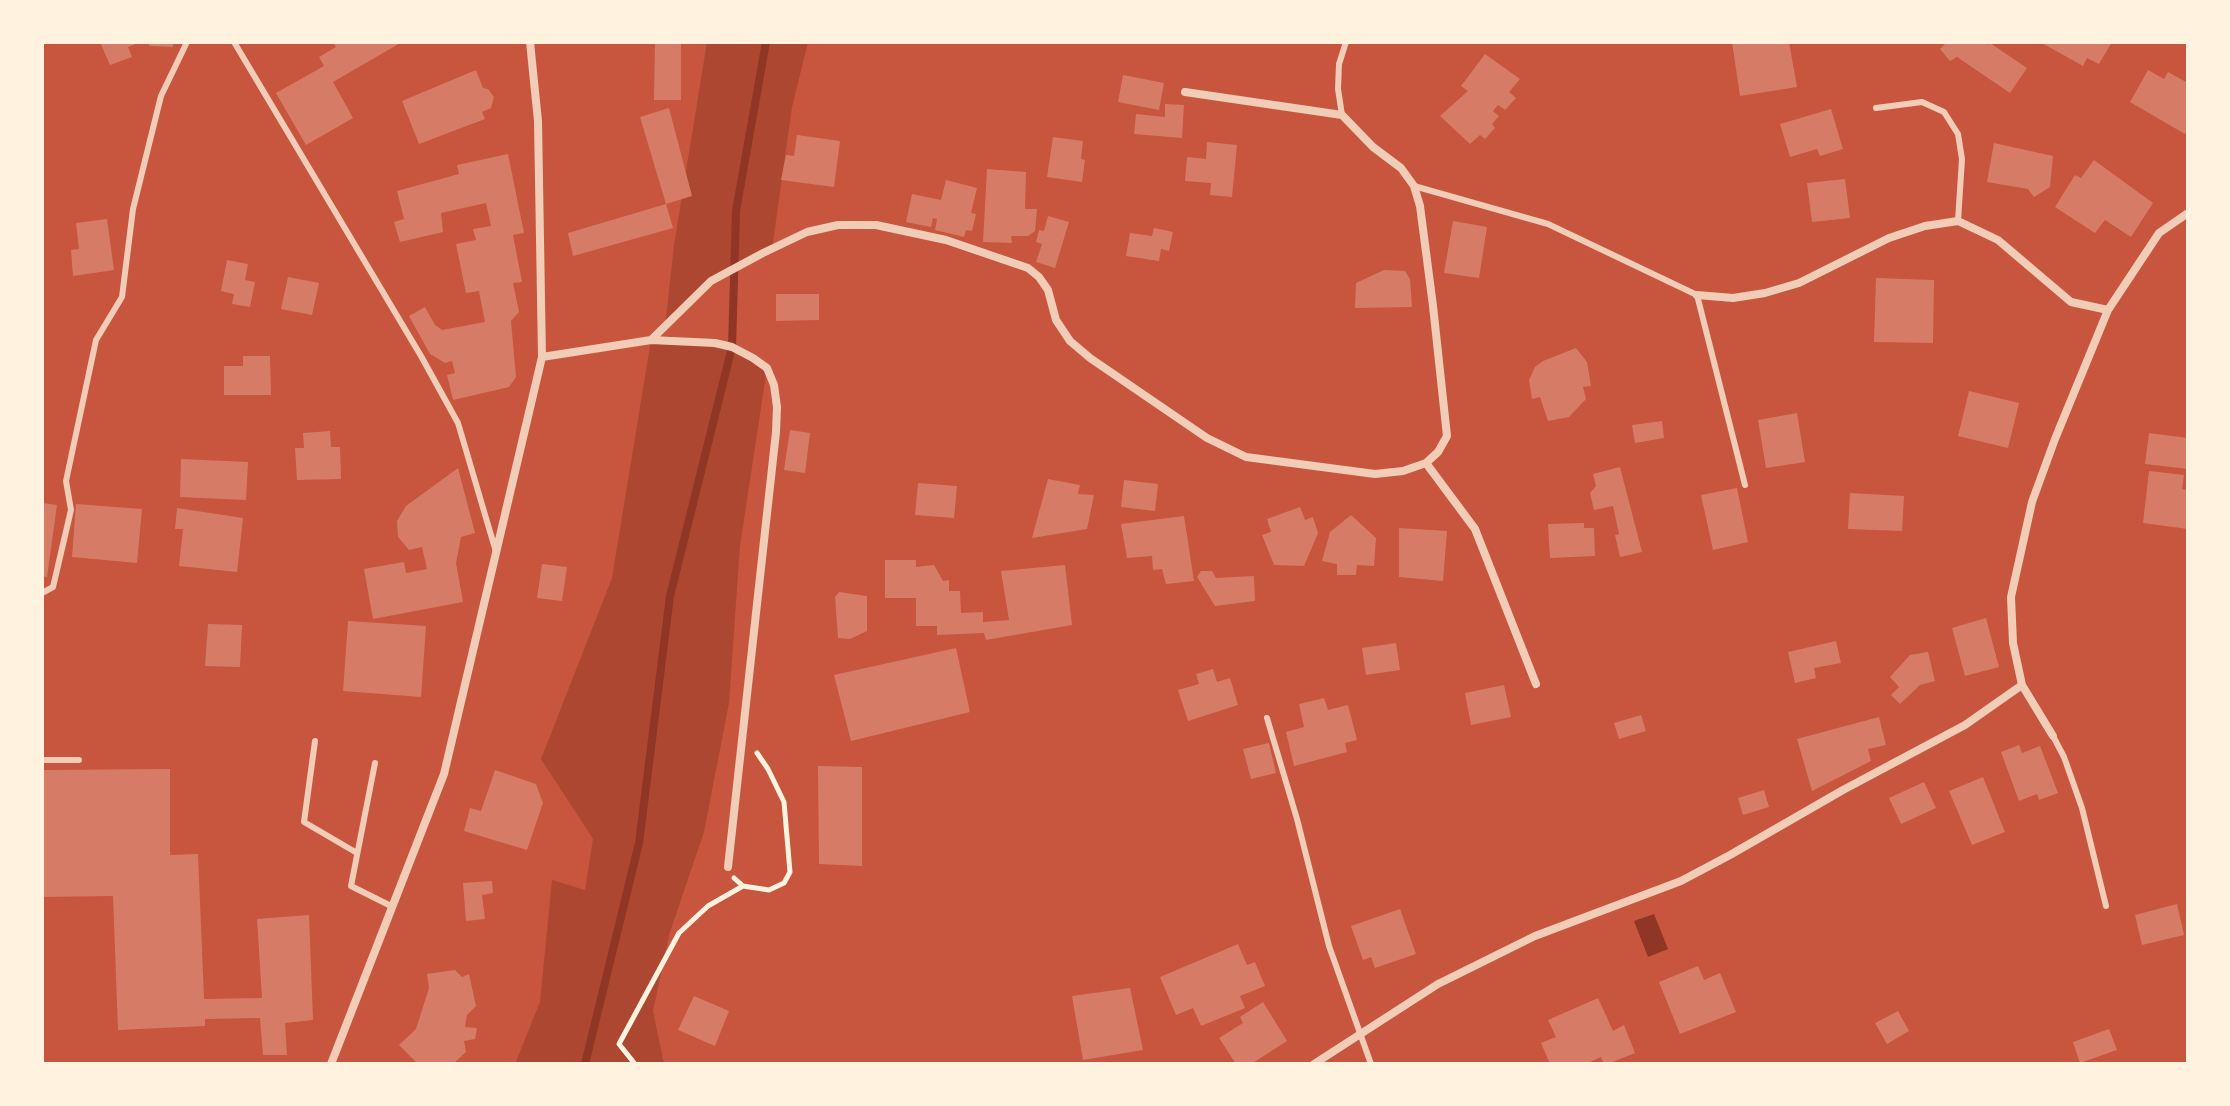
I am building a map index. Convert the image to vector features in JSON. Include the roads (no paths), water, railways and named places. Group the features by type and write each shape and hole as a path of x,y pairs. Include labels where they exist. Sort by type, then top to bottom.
{"street":[{"path":"331,1064 444,774 542,357 538,121 530,42"},
{"path":"651,340 711,281 763,253 807,232 838,225 876,225 946,240 1028,268 1048,290 1056,320 1070,341 1090,358 1224,448 1246,457 1282,464 1375,474 1403,471 1426,463 1438,452 1447,436 1420,206 1414,186 1401,168 1373,147 1342,115 1185,92"},
{"path":"2053,736 2022,685 2013,643 2011,597 2032,502 2108,310 2159,233 2188,213"},
{"path":"1697,295 1733,298 1765,293 1799,283 1889,238 1925,226 1958,221 1998,240 2071,302 2108,310"},
{"path":"542,357 651,340 715,343 732,347 753,358 767,368 774,385 777,407 728,867"},
{"path":"1426,463 1475,529 1536,684"},
{"path":"1314,1064 1438,984 1535,936 1681,881 1965,725 2022,685"}],"lane":[{"path":"42,593 53,587 71,510 66,481 96,340 122,297 133,209 161,96 187,42"},
{"path":"234,42 458,423 496,552"},
{"path":"1342,115 1338,89 1339,64 1346,42"},
{"path":"1876,108 1922,102 1944,112 1958,134 1962,159 1958,221"},
{"path":"1414,186 1548,224 1697,295 1745,485"},
{"path":"1267,718 1297,819 1329,946 1371,1064"},
{"path":"2053,736 2082,808 2106,906"},
{"path":"315,741 304,822 357,853"},
{"path":"42,760 79,760"},
{"path":"375,763 351,886 391,906"}],"waterway":[{"path":"585,1064 639,843 670,596 732,347 736,211 766,42"}]}
